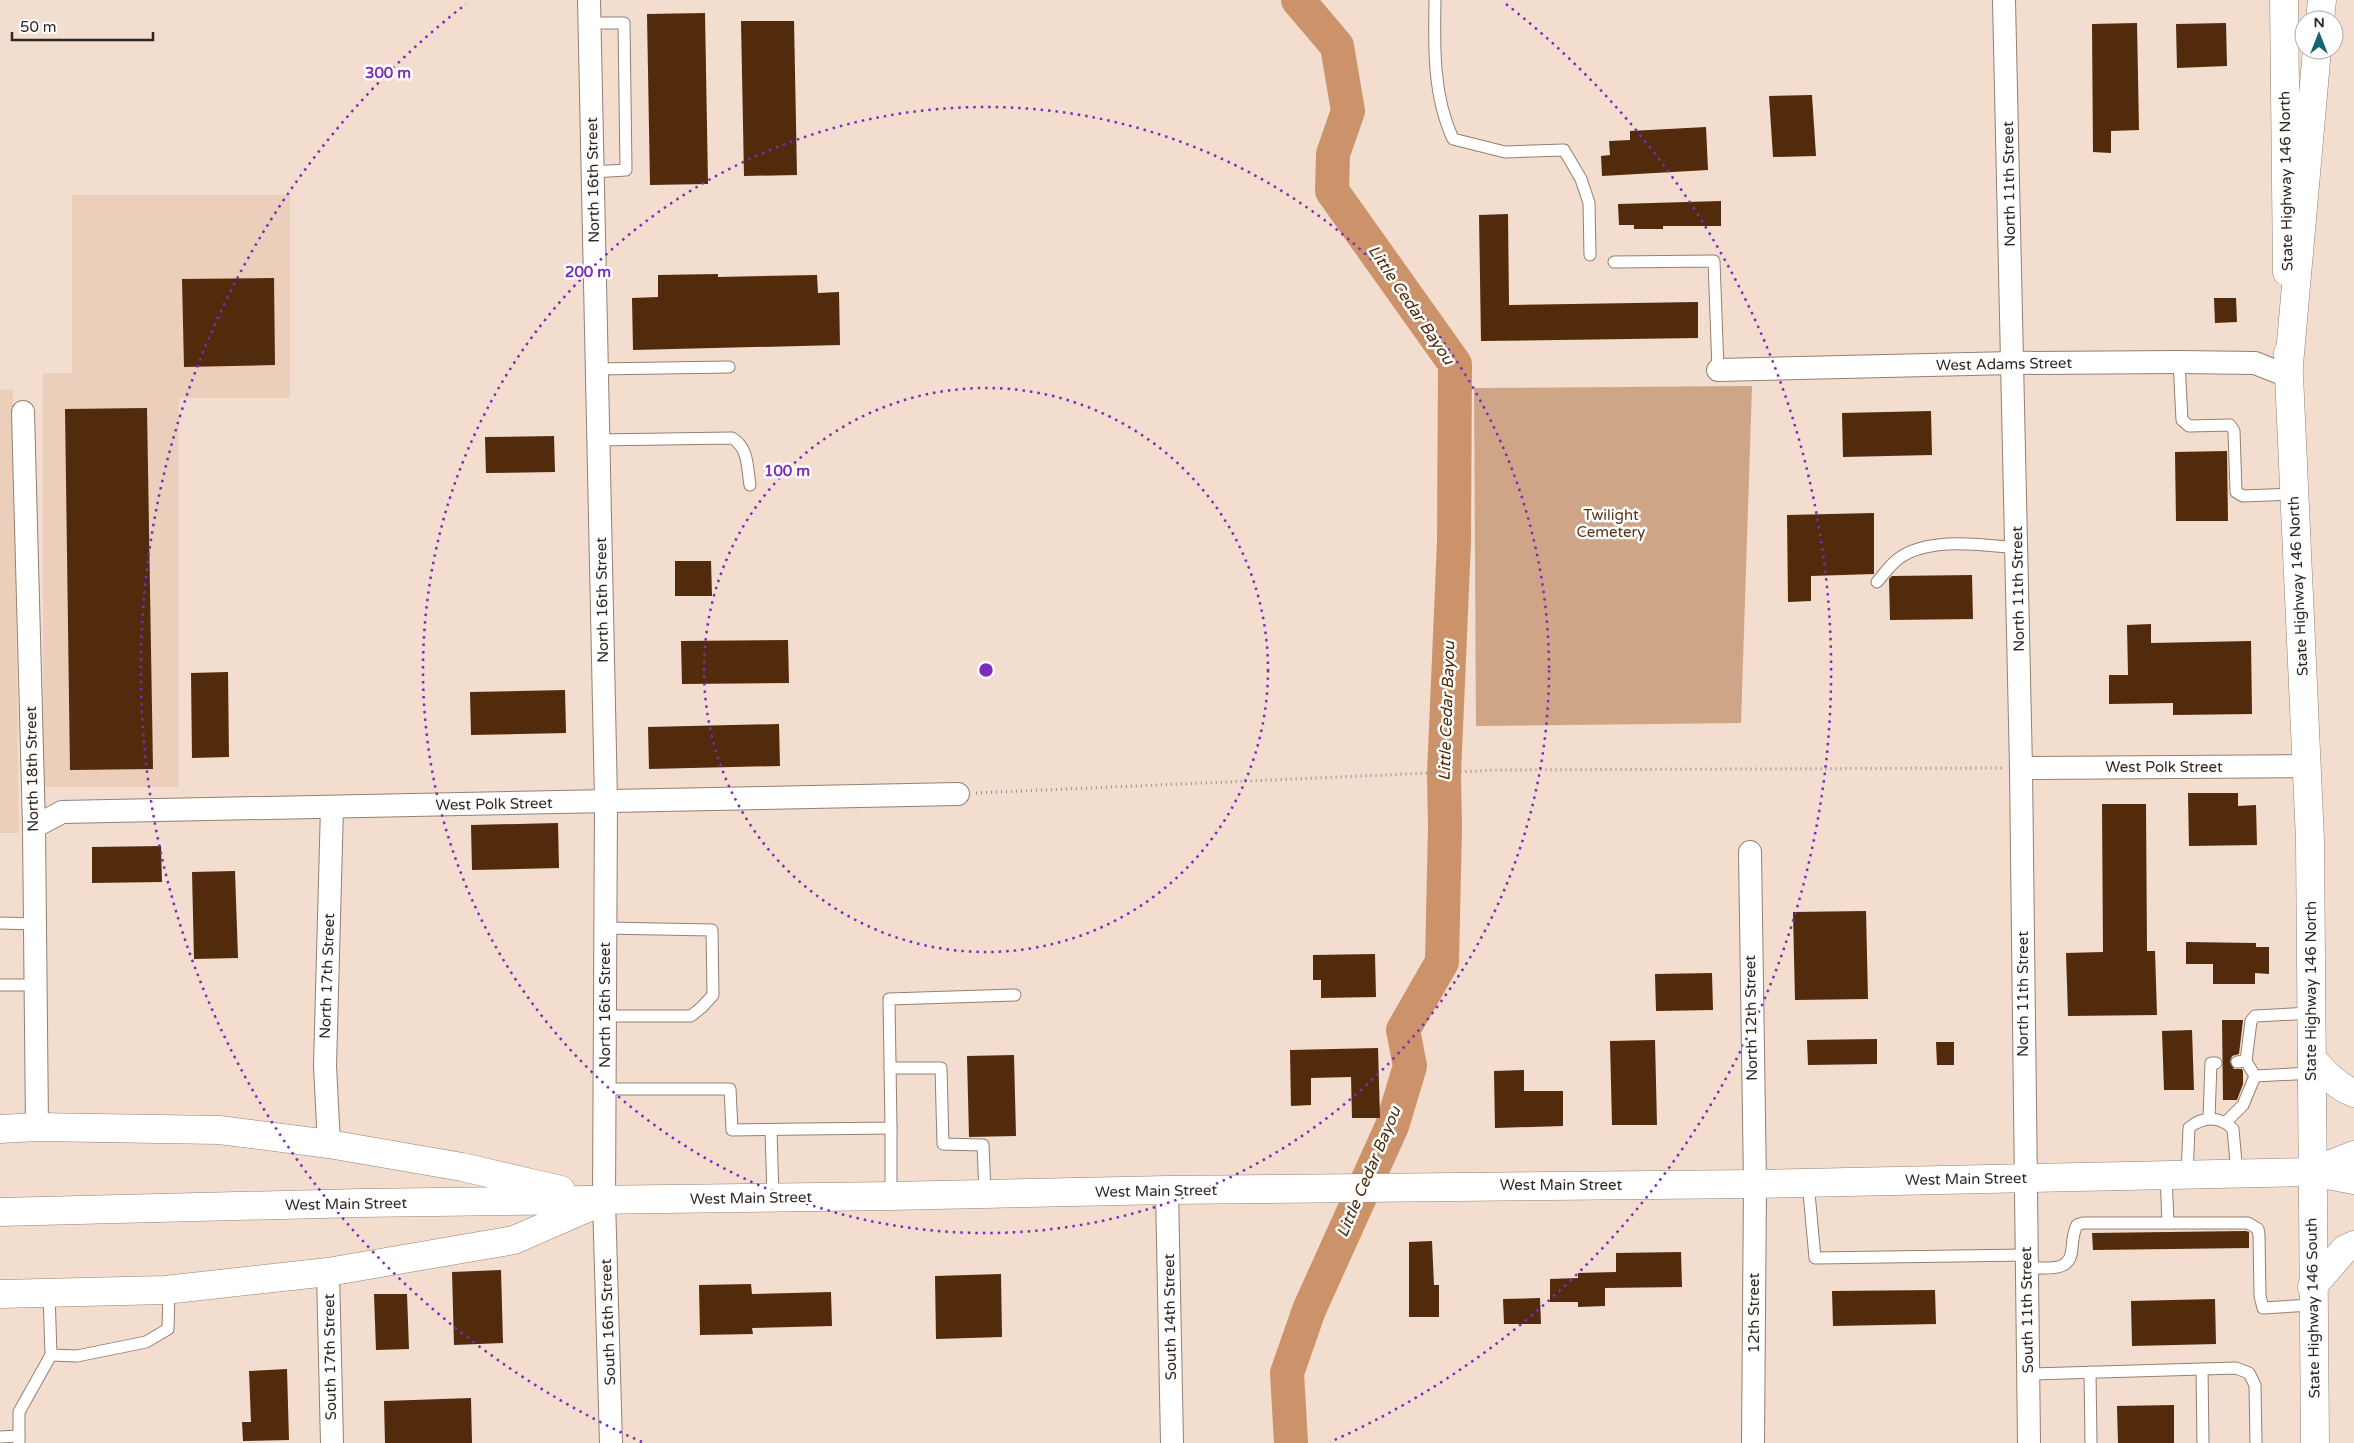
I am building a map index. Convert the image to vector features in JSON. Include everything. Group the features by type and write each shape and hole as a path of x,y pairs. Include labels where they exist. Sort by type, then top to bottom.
{"main road":[{"name":"State Highway 146 North","path":"2284,0 2288,376 2310,840 2311,1172"},
{"path":"2288,376 2316,60"},
{"path":"2312,1066 2344,1089 2354,1093"},
{"path":"0,1129 37,1127 219,1130 329,1144 462,1167 604,1200"},
{"name":"West Main Street","path":"2311,1172 2354,1155"},
{"name":"West Main Street","path":"0,1212 344,1204 1167,1190 1755,1184 2311,1172 2354,1180"},
{"name":"State Highway 146 South","path":"2311,1172 2315,1443"},
{"path":"0,1294 169,1290 328,1272 514,1240 604,1200"},
{"path":"2312,1296 2345,1248 2354,1245"}],"street":[{"name":"North 16th Street","path":"589,0 606,800 604,1200"},
{"name":"North 11th Street","path":"2004,0 2014,363 2021,768 2025,1178"},
{"name":"West Adams Street","path":"1718,370 2014,363 2179,362 2255,363 2288,376"},
{"name":"North 18th Street","path":"23,412 34,827 37,1127"},
{"name":"West Polk Street","path":"2021,768 2306,766"},
{"name":"West Polk Street","path":"34,827 62,812 958,794"},
{"name":"North 17th Street","path":"329,1144 325,1066 332,807"},
{"name":"North 12th Street","path":"1750,852 1755,1184"},
{"name":"South 11th Street","path":"2025,1178 2029,1443"},
{"name":"12th Street","path":"1753,1443 1755,1184"},
{"name":"South 14th Street","path":"1167,1190 1172,1443"},
{"name":"South 16th Street","path":"604,1200 611,1443"},
{"name":"South 17th Street","path":"328,1272 332,1443"}],"lane":[{"path":"1435,0 1434,62 1444,119 1453,139 1504,152 1564,150 1581,179 1589,203 1590,255"},
{"path":"590,23 624,23 626,170 593,172"},
{"path":"1614,262 1714,261 1718,370"},
{"path":"2179,362 2182,420 2189,426 2230,425 2234,431 2236,492 2243,496 2294,494"},
{"path":"597,369 729,367"},
{"path":"598,440 732,438 741,443 744,450 750,485"},
{"path":"1877,582 1898,559 1911,552 1946,544 2017,548"},
{"path":"0,923 35,924"},
{"path":"605,928 712,930 713,995 691,1016 605,1016"},
{"path":"0,985 35,985"},
{"path":"891,1196 889,999 1015,995"},
{"path":"2255,1076 2242,1062 2251,1022 2255,1016 2312,1013"},
{"path":"2209,1118 2211,1063 2216,1063"},
{"path":"2255,1076 2312,1066"},
{"path":"890,1068 941,1068 943,1144 983,1145 985,1194"},
{"path":"2226,1122 2243,1105 2255,1076"},
{"path":"604,1089 730,1089 732,1130 891,1128"},
{"path":"2168,1223 2177,1175 2189,1128 2195,1122 2209,1118 2226,1122 2233,1129 2237,1174"},
{"path":"771,1130 773,1197"},
{"path":"1808,1182 1815,1258 2026,1262 2060,1267 2066,1265 2071,1260 2074,1231 2076,1225 2083,1223 2248,1223 2258,1228 2260,1296 2263,1308 2276,1308 2312,1296"},
{"path":"50,1355 77,1356 146,1342 168,1329 169,1290"},
{"path":"0,1436 19,1439 19,1412 50,1355 49,1293"},
{"path":"2028,1374 2236,1368 2249,1374 2255,1385 2256,1443"},
{"path":"2202,1369 2203,1443"},
{"path":"2090,1372 2091,1443"}],"path":[{"path":"958,794 1498,770 2021,768"}],"shaded area":[{"path":"72,195 290,195 290,398 179,398 179,787 43,787 43,373 72,373"},
{"path":"13,389 19,833 0,833 0,390"}],"green space":[{"name":"Twilight Cemetery","path":"1752,386 1741,723 1476,726 1474,388"}],"building":[{"path":"705,13 708,184 650,185 647,14"},
{"path":"741,21 794,21 797,175 744,176"},
{"path":"2137,23 2139,130 2111,131 2111,153 2093,152 2092,24"},
{"path":"2226,23 2227,66 2177,68 2176,24"},
{"path":"1812,95 1816,156 1773,157 1769,96"},
{"path":"1706,127 1708,170 1602,176 1601,156 1610,155 1609,141 1630,140 1630,131"},
{"path":"1721,201 1721,226 1663,226 1663,229 1634,229 1634,225 1619,225 1618,204"},
{"path":"1508,214 1509,305 1698,302 1698,338 1481,341 1479,215"},
{"path":"718,274 718,277 817,275 818,293 839,292 840,345 633,350 632,298 658,297 658,275"},
{"path":"274,278 275,365 184,367 182,279"},
{"path":"2214,298 2236,298 2237,322 2215,323"},
{"path":"147,408 153,769 70,770 65,409"},
{"path":"1931,411 1932,455 1843,457 1842,413"},
{"path":"554,436 555,472 486,473 485,437"},
{"path":"2227,451 2228,521 2176,521 2175,452"},
{"path":"1874,513 1874,574 1811,576 1811,601 1788,602 1787,515"},
{"path":"675,561 711,561 712,596 675,596"},
{"path":"1972,575 1973,619 1890,620 1889,579 1892,576"},
{"path":"2151,624 2151,643 2251,641 2252,714 2173,715 2173,703 2109,704 2109,675 2128,675 2127,625"},
{"path":"788,640 789,683 682,684 681,641"},
{"path":"228,672 229,757 192,758 191,673"},
{"path":"565,690 566,733 471,735 470,692"},
{"path":"779,724 780,766 649,769 648,727"},
{"path":"2188,793 2238,793 2238,806 2256,805 2257,845 2189,846"},
{"path":"2102,804 2146,804 2147,951 2155,951 2157,1015 2068,1016 2066,953 2103,952"},
{"path":"558,823 559,868 472,870 471,825"},
{"path":"161,846 162,882 92,883 92,847"},
{"path":"235,871 238,958 194,959 192,872"},
{"path":"1866,911 1868,999 1795,1000 1793,912"},
{"path":"2186,942 2256,943 2256,947 2269,947 2269,974 2255,973 2255,984 2213,984 2213,964 2186,964"},
{"path":"1375,954 1376,997 1321,998 1321,980 1313,980 1313,955"},
{"path":"1712,973 1713,1010 1656,1011 1655,974"},
{"path":"2222,1020 2243,1020 2239,1054 2232,1056 2230,1062 2234,1069 2242,1069 2243,1071 2243,1084 2237,1100 2223,1100"},
{"path":"2192,1030 2194,1090 2164,1090 2162,1031"},
{"path":"1877,1039 1877,1064 1808,1065 1807,1040"},
{"path":"1655,1040 1657,1125 1612,1125 1610,1041"},
{"path":"1936,1042 1954,1042 1954,1065 1937,1065"},
{"path":"1378,1048 1380,1118 1352,1118 1351,1077 1311,1078 1311,1105 1291,1106 1290,1050"},
{"path":"1014,1055 1016,1136 969,1137 967,1056"},
{"path":"1524,1070 1524,1091 1563,1091 1563,1126 1495,1128 1494,1071"},
{"path":"2249,1232 2249,1248 2093,1250 2092,1233"},
{"path":"1432,1241 1434,1285 1439,1285 1439,1317 1409,1317 1409,1242"},
{"path":"1681,1252 1682,1287 1605,1288 1605,1306 1578,1307 1578,1302 1550,1302 1550,1279 1578,1278 1578,1273 1616,1272 1616,1253"},
{"path":"501,1270 503,1343 454,1345 452,1272"},
{"path":"1001,1274 1002,1337 936,1339 935,1276"},
{"path":"751,1284 752,1294 831,1292 832,1326 752,1328 753,1334 700,1335 699,1285"},
{"path":"1935,1290 1936,1324 1833,1326 1832,1291"},
{"path":"374,1294 407,1294 409,1349 376,1350"},
{"path":"1540,1298 1541,1324 1504,1324 1503,1299"},
{"path":"2215,1299 2216,1344 2132,1346 2131,1301"},
{"path":"287,1369 289,1440 243,1441 242,1422 251,1422 249,1371"},
{"path":"471,1398 472,1443 385,1443 384,1401"},
{"path":"2174,1405 2174,1443 2118,1443 2117,1406"}],"waterway":[{"name":"Little Cedar Bayou","path":"1291,1443 1287,1373 1309,1310 1392,1126 1410,1066 1403,1030 1442,962 1445,827 1444,774 1454,542 1455,364 1332,191 1333,154 1348,111 1337,46 1298,0"}]}
